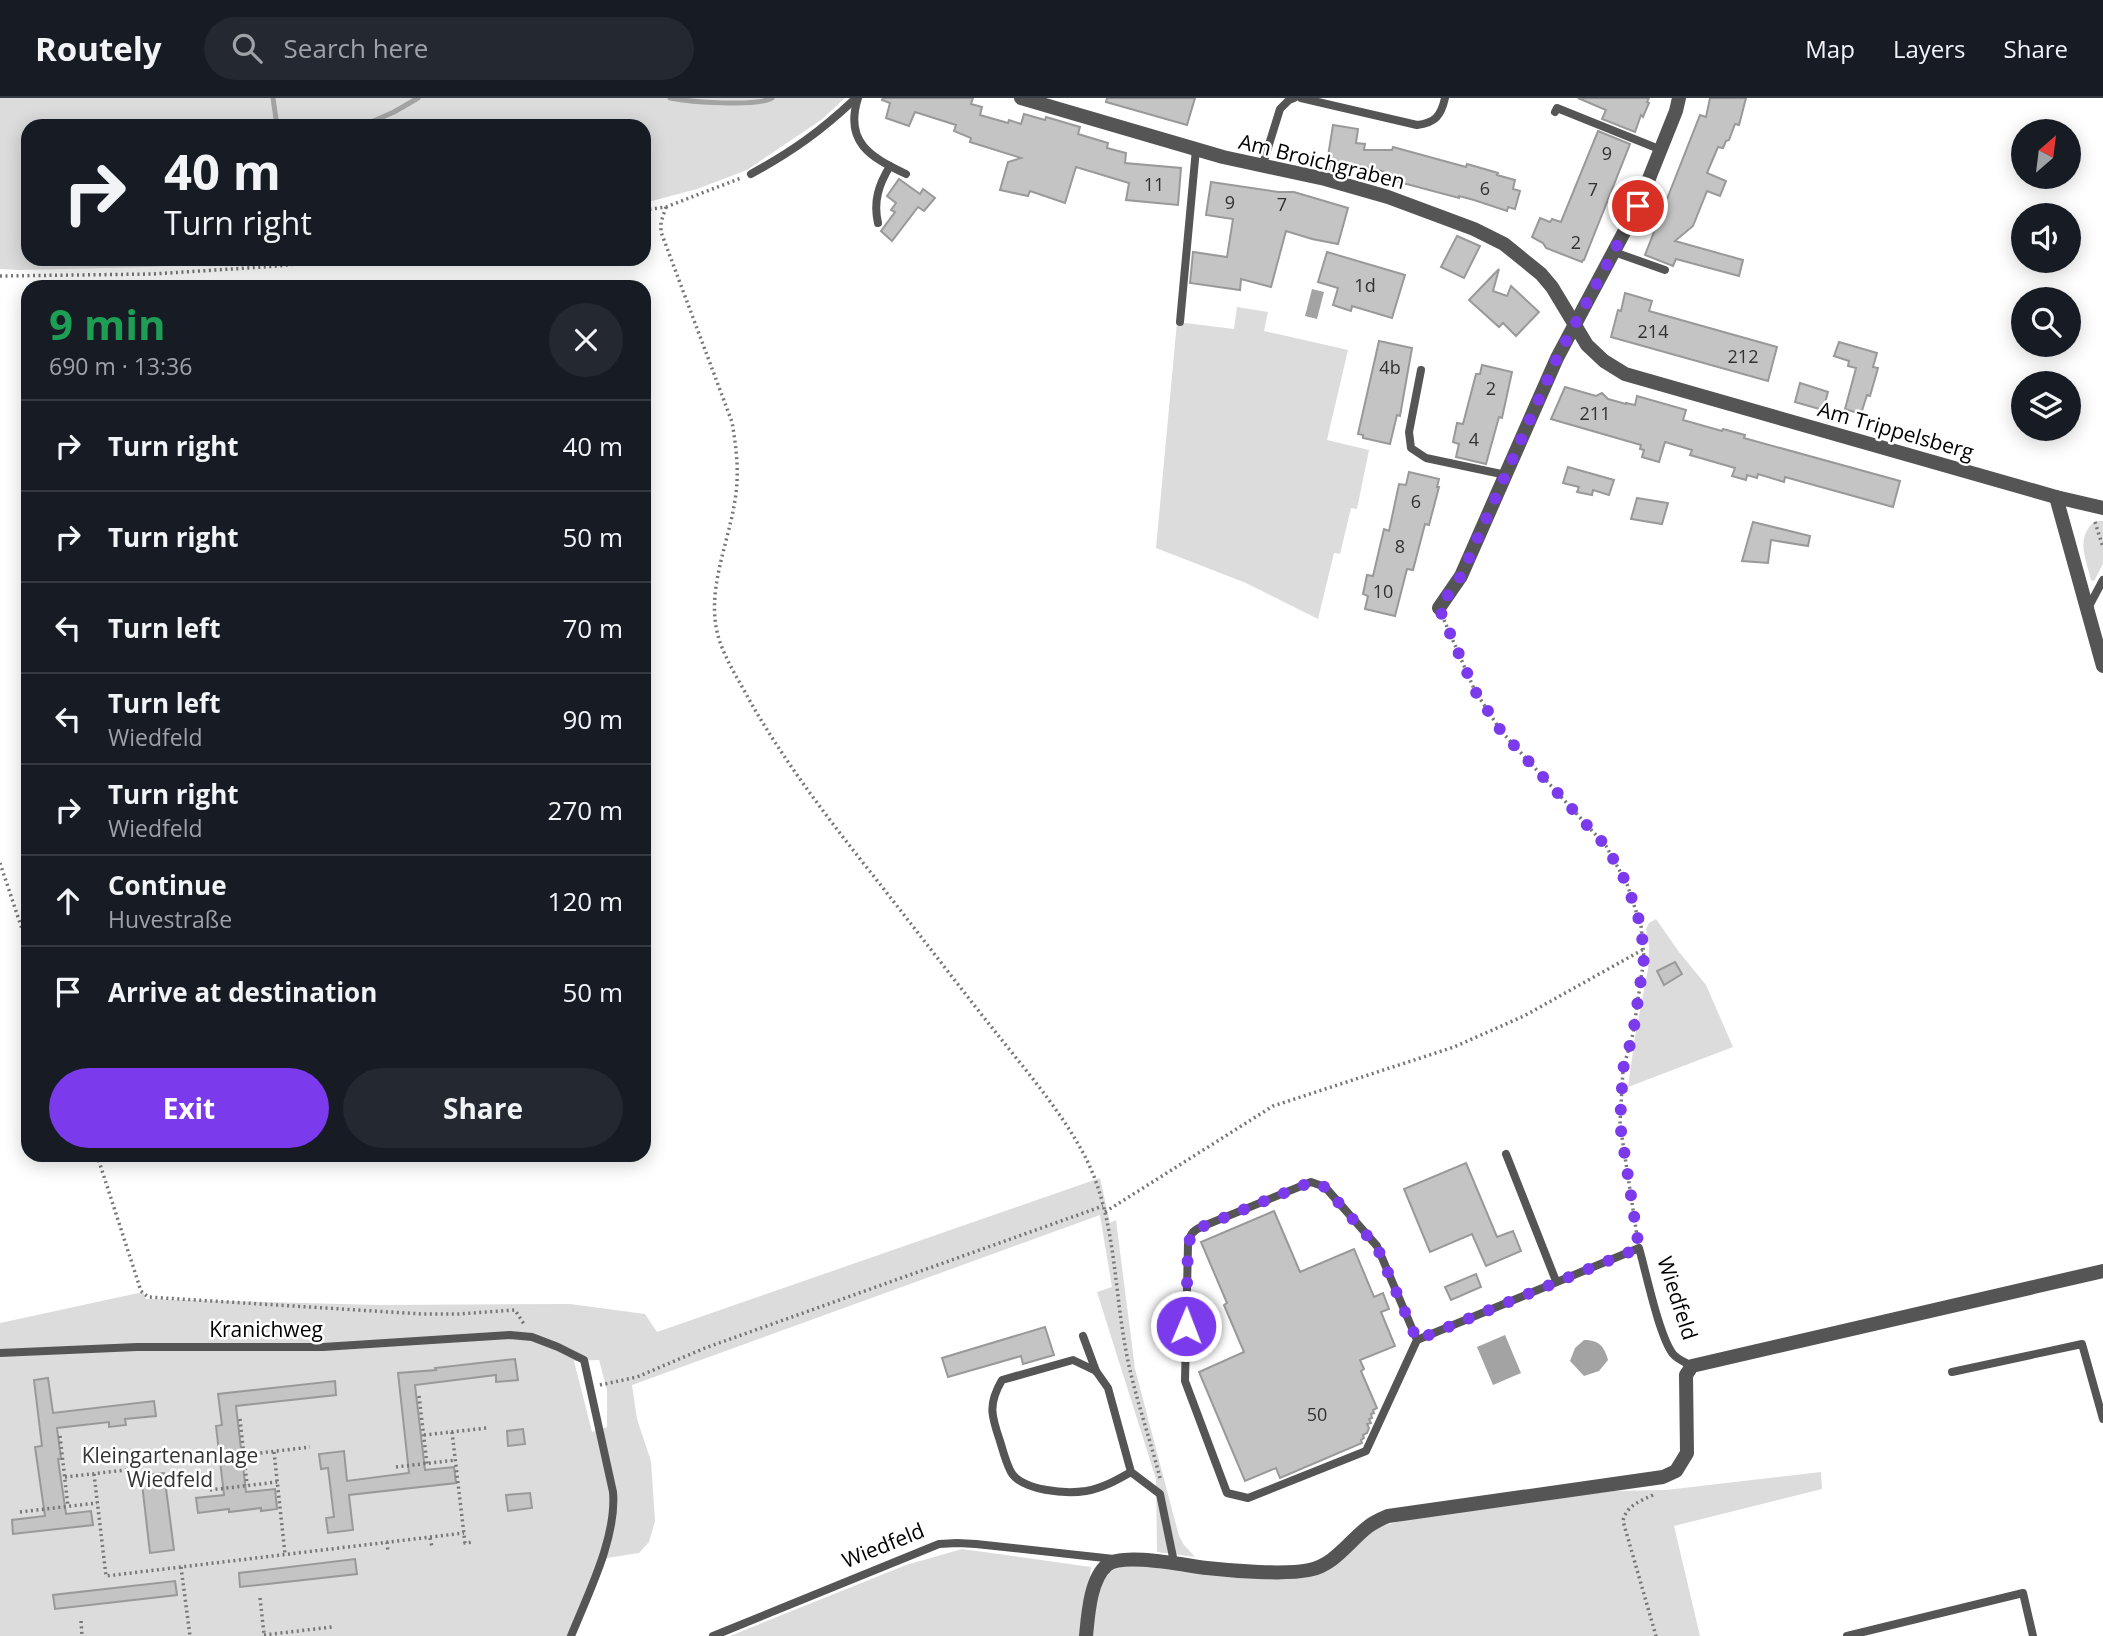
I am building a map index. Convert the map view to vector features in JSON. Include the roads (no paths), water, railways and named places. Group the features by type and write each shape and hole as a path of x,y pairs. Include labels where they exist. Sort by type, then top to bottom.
{"street":[{"name":"Am Broichgraben","path":"1021,98 1262,167 1325,179 1388,197 1448,219 1504,244 1541,274 1576,325"},
{"path":"1439,608 1461,576 1557,358 1638,206 1679,98"},
{"name":"Am Trippelsberg","path":"1576,325 1595,353 1625,374 2056,497 2096,506"},
{"path":"2056,497 2103,666"},
{"name":"Wiedfeld","path":"1120,1560 1174,1562 1208,1569 1310,1570 1331,1561 1371,1524 1388,1516 1662,1477 1676,1471 1687,1453 1686,1376 1692,1366 2103,1271"},
{"path":"1086,1636 1091,1597 1097,1580 1107,1565 1120,1560"}],"lane":[{"path":"857,98 853,118 855,132 861,144 890,166 906,174"},
{"path":"751,174 787,154 825,127 857,98"},
{"path":"1262,167 1280,108 1294,98"},
{"path":"1301,98 1417,125 1426,124 1439,116 1445,98"},
{"path":"1555,112 1557,107 1659,149"},
{"path":"1180,322 1196,149"},
{"path":"878,223 876,201 879,187 890,166"},
{"path":"1614,252 1665,270"},
{"path":"1421,370 1409,432 1411,448 1426,458 1506,475"},
{"path":"2088,608 2103,580"},
{"path":"1417,1340 1377,1247 1325,1187 1318,1183 1311,1182 1194,1230 1190,1235 1185,1381 1227,1493 1248,1498 1366,1451 1417,1340 1556,1281 1506,1154"},
{"name":"Wiedfeld","path":"1556,1281 1639,1248 1664,1336 1678,1359 1692,1366"},
{"name":"Kranichweg","path":"0,1353 137,1347 323,1347 510,1335 532,1337 558,1347 584,1360 613,1492 614,1508 601,1558 571,1636"},
{"path":"1083,1336 1096,1371 1108,1388 1131,1472 1160,1494 1174,1562"},
{"path":"1952,1372 2082,1344 2103,1419"},
{"path":"1096,1371 1073,1360 1002,1380 993,1396 992,1419 1012,1474 1024,1484 1053,1492 1086,1491 1113,1483 1131,1472"},
{"name":"Wiedfeld","path":"713,1636 939,1544 976,1544 1120,1560"},
{"path":"1847,1636 2023,1593 2034,1636"}],"waterway":[{"path":"273,98 276,119"},
{"path":"378,119 418,98"},
{"path":"670,98 738,103 772,98"}],"park label":[{"name":"Kleingartenanlage Wiedfeld","path":"170,1467"}]}
